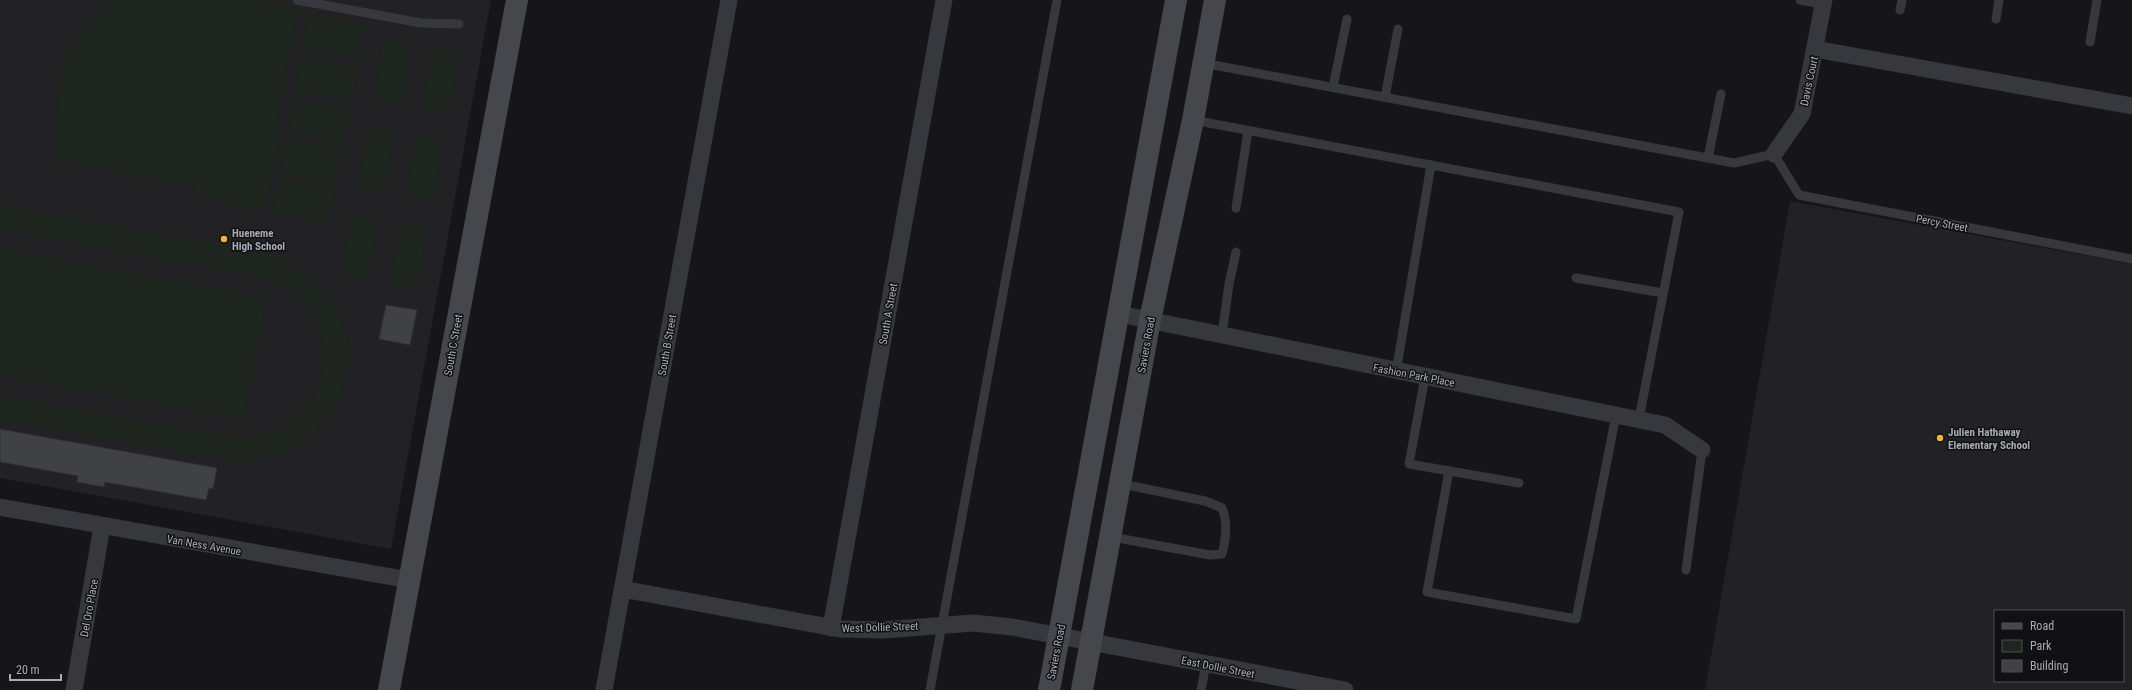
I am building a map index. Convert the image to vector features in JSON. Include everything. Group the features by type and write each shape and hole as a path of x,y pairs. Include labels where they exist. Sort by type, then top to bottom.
{"main road":[{"name":"South C Street","path":"388,690 516,0"},
{"name":"Saviers Road","path":"1049,690 1176,0"},
{"name":"Saviers Road","path":"1082,690 1122,484 1150,320 1193,120 1215,0"}],"street":[{"name":"South B Street","path":"604,690 729,0"},
{"name":"South A Street","path":"831,628 944,0"},
{"name":"Davis Court","path":"1774,154 1802,114 1823,2"},
{"path":"1815,49 2132,106"},
{"name":"Fashion Park Place","path":"1119,314 1396,372 1665,425 1702,450"},
{"name":"Van Ness Avenue","path":"0,507 409,580"},
{"name":"Del Oro Place","path":"74,690 102,526"},
{"name":"West Dollie Street","path":"622,589 831,628 884,630 943,624 973,623 1012,627 1092,642"},
{"name":"East Dollie Street","path":"1092,642 1206,664 1306,687 1345,690"}],"lane":[{"path":"297,0 421,23 459,24"},
{"path":"930,690 1056,0"},
{"path":"1800,0 1823,2"},
{"path":"1900,10 1902,0"},
{"path":"1996,19 1999,0"},
{"path":"2090,42 2097,0"},
{"path":"1333,87 1347,19"},
{"path":"1385,97 1398,29"},
{"path":"1203,63 1734,163 1774,154"},
{"path":"1708,158 1721,94"},
{"path":"1193,120 1679,212 1639,419"},
{"path":"1236,208 1248,131"},
{"name":"Percy Street","path":"1774,154 1799,195 2132,259"},
{"path":"1396,372 1431,165"},
{"path":"1222,335 1229,284 1236,252"},
{"path":"1576,278 1663,293"},
{"path":"1425,377 1409,464 1519,483"},
{"path":"1448,471 1427,592 1576,619 1616,415"},
{"path":"1686,570 1702,450"},
{"path":"1112,537 1210,555 1222,554 1225,543 1226,518 1222,508 1205,501 1122,484"},
{"path":"1201,690 1206,664"}],"shaded area":[{"name":"Hueneme High School","path":"0,0 491,0 391,549 0,478"},
{"name":"Julien Hathaway Elementary School","path":"1790,201 2132,264 2132,690 1705,690"}],"green space":[{"path":"113,0 251,0 299,8 276,126 282,128 267,203 255,211 223,206 219,197 196,193 195,188 55,160 54,131 59,88 70,47 87,26"},
{"path":"308,14 365,25 358,59 301,48"},
{"path":"384,38 412,44 401,104 373,98"},
{"path":"433,48 460,53 449,113 421,108"},
{"path":"301,57 358,67 351,102 295,91"},
{"path":"294,98 350,109 344,143 287,132"},
{"path":"368,127 395,132 384,192 357,187"},
{"path":"416,136 444,141 433,201 405,196"},
{"path":"286,138 343,149 336,183 279,173"},
{"path":"279,177 336,188 329,223 272,212"},
{"path":"0,205 261,252 302,271 330,298 345,331 348,366 338,400 317,430 285,452 241,462 0,420 0,395 227,436 264,434 292,420 312,398 322,371 322,343 312,315 290,292 256,276 0,230"},
{"path":"351,215 379,220 368,280 340,275"},
{"path":"400,224 427,228 416,289 389,284"},
{"path":"0,248 266,297 244,420 0,375"}],"building":[{"path":"386,305 417,310 410,345 379,339"},
{"path":"0,429 217,468 213,489 209,488 206,500 105,482 104,487 77,482 78,476 0,462"}],"place":[{"name":"Hueneme High School","path":"224,239"},
{"name":"Julien Hathaway Elementary School","path":"1940,438"}]}
